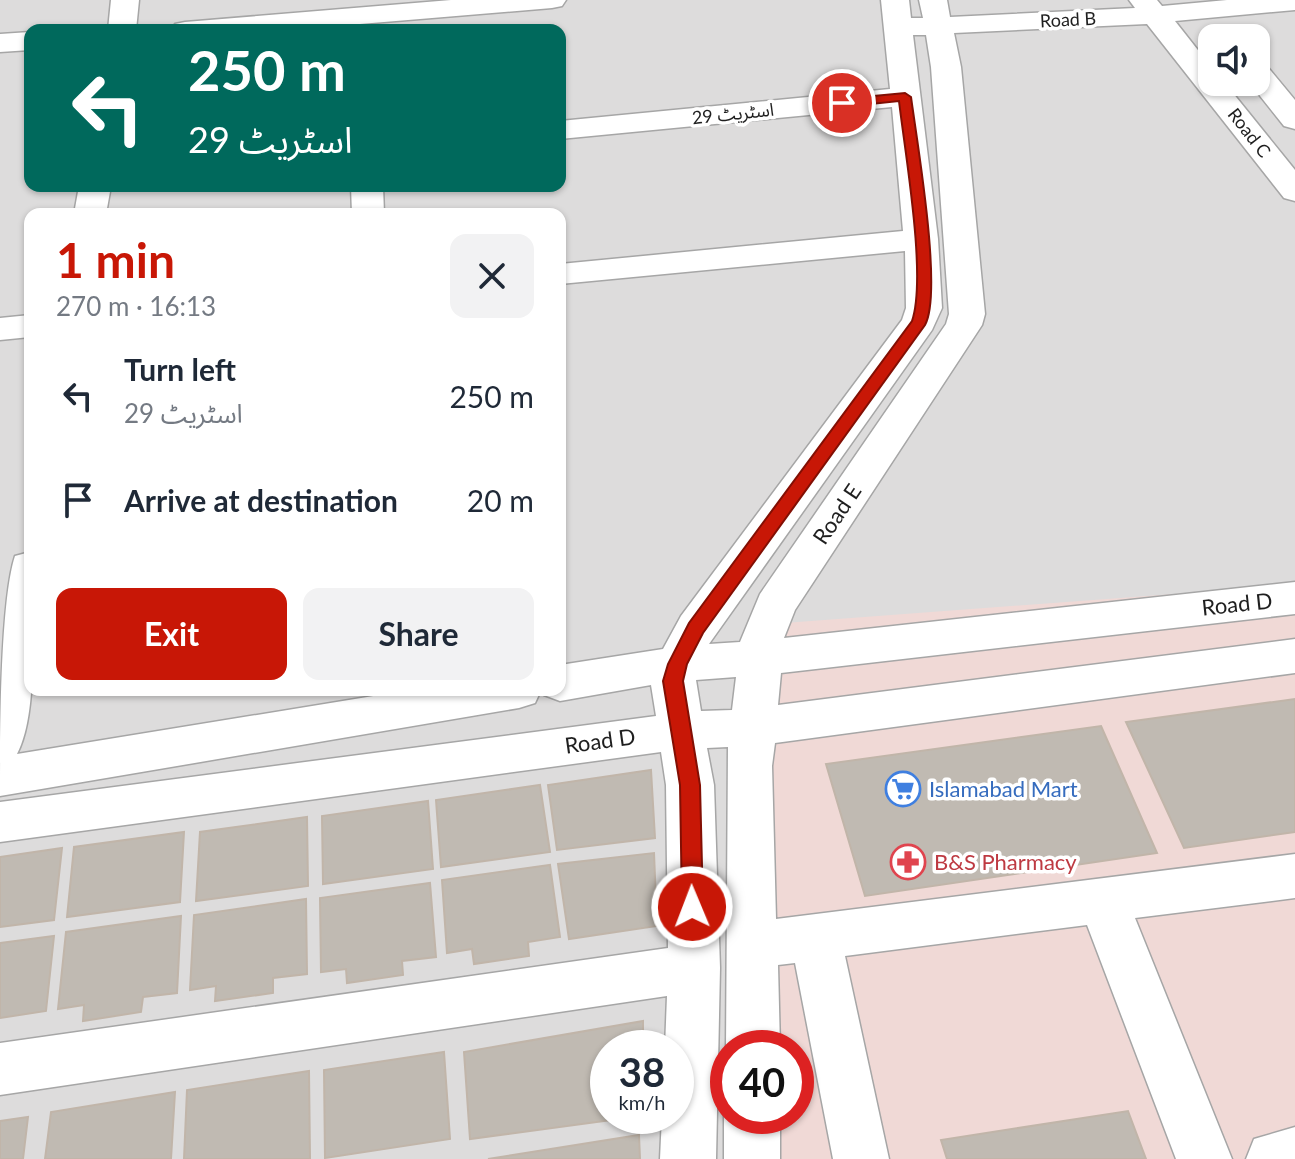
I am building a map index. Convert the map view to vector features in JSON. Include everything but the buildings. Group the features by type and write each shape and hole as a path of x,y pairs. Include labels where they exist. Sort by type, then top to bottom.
{"street":[{"path":"123,24 125,0"},
{"path":"234,24 366,8 552,0"},
{"path":"915,11 1005,0"},
{"name":"Road B","path":"915,11 1149,8 1295,2"},
{"path":"1203,5 1218,24"},
{"name":"Road C","path":"1149,8 1283,158 1295,191"},
{"name":"Road E","path":"688,1159 694,968 690,785 673,681 677,664 696,628 919,322 924,308 921,239 905,97 915,11"},
{"name":"Road E","path":"753,1030 749,766 763,635 775,605 964,325 967,314 946,67 915,11"},
{"path":"0,43 24,41"},
{"name":"Road C","path":"1270,89 1295,120"},
{"name":"اسٹریٹ 29","path":"566,129 905,97"},
{"path":"566,273 921,239"},
{"path":"0,329 24,327"},
{"name":"Road D","path":"566,682 677,664 760,658 1295,598"},
{"path":"0,742 24,602"},
{"name":"Road D","path":"0,822 680,731 753,727 1295,656"},
{"path":"0,776 385,701 446,696"},
{"path":"753,945 1295,876"},
{"path":"1103,900 1204,1159"},
{"path":"815,937 861,1159"},
{"path":"0,1069 694,968"},
{"path":"752,1134 752,1159"},
{"path":"1274,1159 1295,1155"}],"shaded area":[{"path":"0,0 1295,0 1295,585 750,1030 710,1030 710,1134 746,1134 772,1159 0,1159"},
{"path":"1295,585 1295,1159 772,1159 772,1134 814,1134 814,1030 772,1030 771,624"}],"place":[{"name":"Islamabad Mart","path":"903,789"},
{"name":"B&S Pharmacy","path":"908,862"}],"route":[{"path":"692,907 690,785 673,681 677,664 696,628 919,322 924,308 921,239 905,97 842,103"}]}
